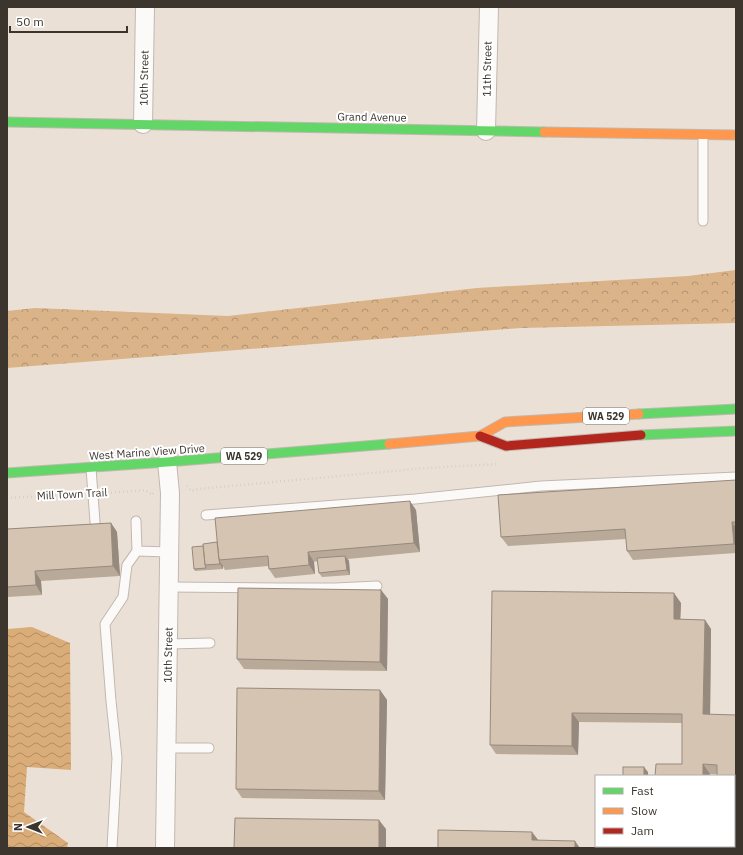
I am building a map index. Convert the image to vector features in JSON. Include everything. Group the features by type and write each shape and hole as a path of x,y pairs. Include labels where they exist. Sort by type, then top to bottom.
{"main road":[{"name":"Grand Avenue","path":"7,122 736,135"},
{"name":"West Marine View Drive","path":"7,473 91,468 480,436 505,422 736,409"},
{"name":"West Marine View Drive","path":"480,436 506,446 627,436 736,431"}],"street":[{"name":"10th Street","path":"143,124 145,7"},
{"name":"11th Street","path":"486,131 489,7"},
{"name":"10th Street","path":"165,848 170,493 167,462"}],"lane":[{"path":"703,134 703,221"},
{"path":"91,468 95,522"},
{"path":"206,515 541,486 736,478"},
{"path":"112,848 117,758 105,624 123,597 127,565 137,551 136,521"},
{"path":"137,551 169,552"},
{"path":"169,587 335,588 377,586"},
{"path":"168,644 210,643"},
{"path":"166,748 209,748"}],"path":[{"path":"187,486 191,491 198,489 418,468 503,463"},
{"name":"Mill Town Trail","path":"7,498 145,490 152,495 153,493"}],"green space":[{"path":"736,270 736,323 521,328 7,368 7,311 35,308 228,316 477,288 688,276"}],"water":[{"path":"32,627 70,643 71,770 27,767 24,812 68,843 67,848 7,848 7,629"}],"building":[{"path":"736,480 736,522 732,522 734,544 627,551 625,529 501,537 498,495"},
{"path":"410,501 414,543 308,552 309,565 269,569 268,556 219,560 215,518"},
{"path":"111,523 113,566 35,571 36,585 7,587 7,529"},
{"path":"217,542 220,564 205,565 203,544"},
{"path":"203,546 206,568 194,569 192,547"},
{"path":"345,556 347,570 319,573 317,558"},
{"path":"238,588 381,590 380,662 237,659"},
{"path":"492,591 674,593 674,619 705,620 703,714 736,715 736,822 735,775 717,775 717,765 703,764 703,775 655,775 656,764 682,764 682,714 572,713 572,746 490,745"},
{"path":"237,688 380,690 379,791 236,789"},
{"path":"623,767 644,767 644,775 623,775"},
{"path":"235,818 379,820 379,848 234,848"},
{"path":"438,830 532,832 532,840 575,841 575,848 438,848"}],"traffic: fast":[{"path":"7,122 544,132"},
{"path":"639,414 736,409"},
{"path":"641,435 736,431"},
{"path":"7,473 389,444"}],"traffic: slow":[{"path":"544,132 736,135"},
{"path":"389,444 480,436 505,422 639,414"}],"traffic: jam":[{"path":"480,436 506,446 641,435"}]}
